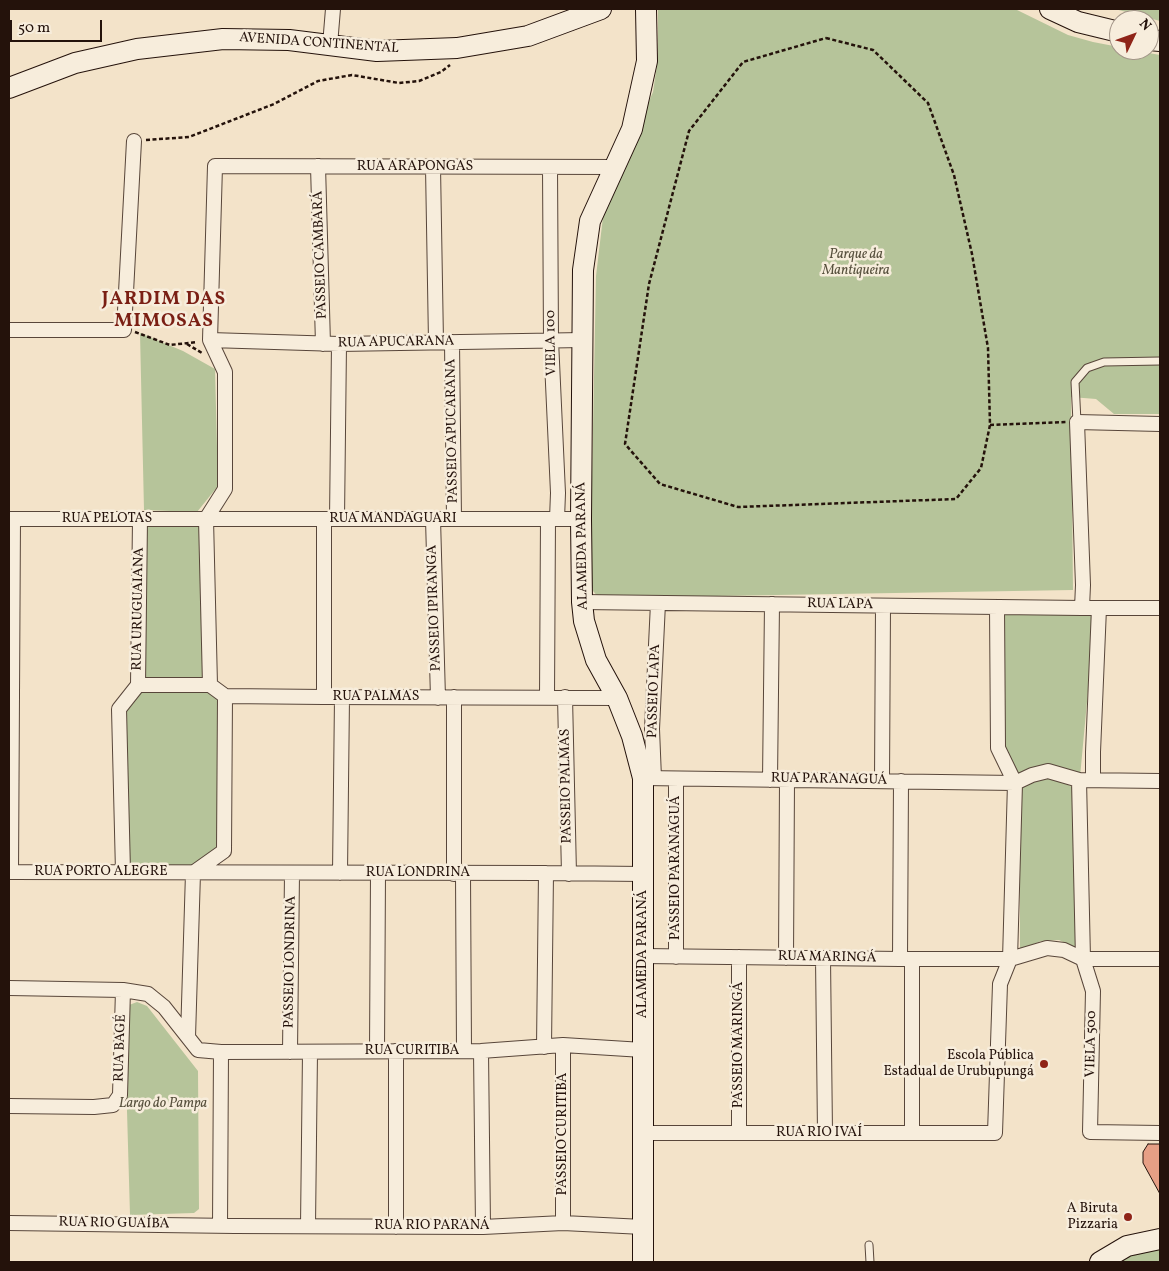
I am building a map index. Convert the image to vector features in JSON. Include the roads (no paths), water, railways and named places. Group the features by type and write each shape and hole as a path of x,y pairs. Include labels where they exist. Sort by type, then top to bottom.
{"street":[{"path":"330,45 333,9"},
{"name":"AVENIDA CONTINENTAL","path":"9,88 75,63 137,49 223,38 289,40 378,51 457,48 528,36 601,9"},
{"name":"ALAMEDA PARANÁ","path":"643,1262 643,874 648,778 617,698 596,660 584,622 581,519 583,270 590,221 632,129 647,61 646,9"},
{"path":"1050,9 1078,22 1109,30"},
{"path":"9,330 124,330 134,141"},
{"name":"RUA ARAPONGAS","path":"210,340 215,166 615,167"},
{"name":"PASSEIO CAMBARÁ","path":"318,166 323,344"},
{"path":"433,167 436,342"},
{"name":"VIELA 100","path":"550,167 551,340 558,492 553,519"},
{"path":"210,340 225,372 225,490 206,519 210,685"},
{"name":"RUA APUCARANA","path":"210,340 323,344 583,340"},
{"name":"PASSEIO APUCARANA","path":"452,342 454,519"},
{"path":"324,698 339,344"},
{"path":"1082,608 1083,586 1077,422 1160,424"},
{"path":"10,872 11,519"},
{"name":"RUA PELOTAS","path":"11,519 206,519"},
{"name":"RUA URUGUAIANA","path":"123,872 119,709 138,685 140,519"},
{"name":"RUA MANDAGUARI","path":"206,519 581,519"},
{"name":"PASSEIO IPIRANGA","path":"433,519 438,698"},
{"path":"547,698 553,519"},
{"name":"RUA LAPA","path":"582,602 1160,608"},
{"name":"PASSEIO LAPA","path":"648,778 658,603"},
{"path":"770,780 772,604"},
{"path":"882,781 884,606"},
{"path":"997,607 998,748 1015,783 1010,959"},
{"name":"VIELA 500","path":"1099,608 1086,780 1083,958 1094,991 1090,1132 1160,1133"},
{"path":"138,685 210,685 226,696 224,851 193,873 188,1037"},
{"name":"RUA PALMAS","path":"226,696 617,698"},
{"path":"340,873 342,698"},
{"path":"454,698 464,1051"},
{"name":"PASSEIO PALMAS","path":"566,698 569,874"},
{"path":"1015,783 1032,775 1048,771 1086,780 1160,781"},
{"name":"RUA PARANAGUÁ","path":"648,778 1015,783"},
{"name":"PASSEIO PARANAGUÁ","path":"676,779 676,956"},
{"path":"786,958 787,780"},
{"path":"901,781 912,1133"},
{"name":"RUA PORTO ALEGRE","path":"10,872 193,873"},
{"name":"RUA LONDRINA","path":"193,873 643,874"},
{"name":"PASSEIO LONDRINA","path":"290,1052 292,873"},
{"path":"377,1051 378,873"},
{"path":"544,1047 546,873"},
{"name":"RUA MARINGÁ","path":"643,956 1010,959 1047,948 1064,950 1083,958 1160,959"},
{"name":"PASSEIO MARINGÁ","path":"739,957 739,1133"},
{"path":"823,958 825,1133"},
{"name":"RUA RIO IVAÍ","path":"643,1133 995,1133 1000,984 1010,959"},
{"name":"RUA CURITIBA","path":"9,988 123,990 148,994 164,1007 198,1050 221,1052 481,1051 563,1046 643,1050"},
{"name":"RUA BAGÉ","path":"9,1106 94,1108 113,1105 120,1095 123,990"},
{"name":"PASSEIO CURITIBA","path":"563,1046 563,1222"},
{"path":"396,1051 396,1226"},
{"path":"481,1051 483,1227"},
{"path":"220,1226 221,1052"},
{"path":"308,1226 310,1052"},
{"name":"RUA RIO PARANÁ","path":"220,1226 483,1227 563,1222 643,1227"},
{"name":"RUA RIO GUAÍBA","path":"9,1223 220,1226"},
{"path":"1100,1262 1127,1246 1160,1239"}],"lane":[{"path":"1077,422 1075,382 1086,368 1104,362 1160,361"},
{"path":"869,1245 870,1262"}],"place":[{"name":"Escola Pública Estadual de Urubupungá","path":"1044,1064"},
{"name":"A Biruta Pizzaria","path":"1128,1217"}],"district":[{"name":"JARDIM DAS MIMOSAS","path":"164,312"}],"park label":[{"name":"Parque da Mantiqueira","path":"856,264"},
{"name":"Largo do Pampa","path":"163,1104"}]}
